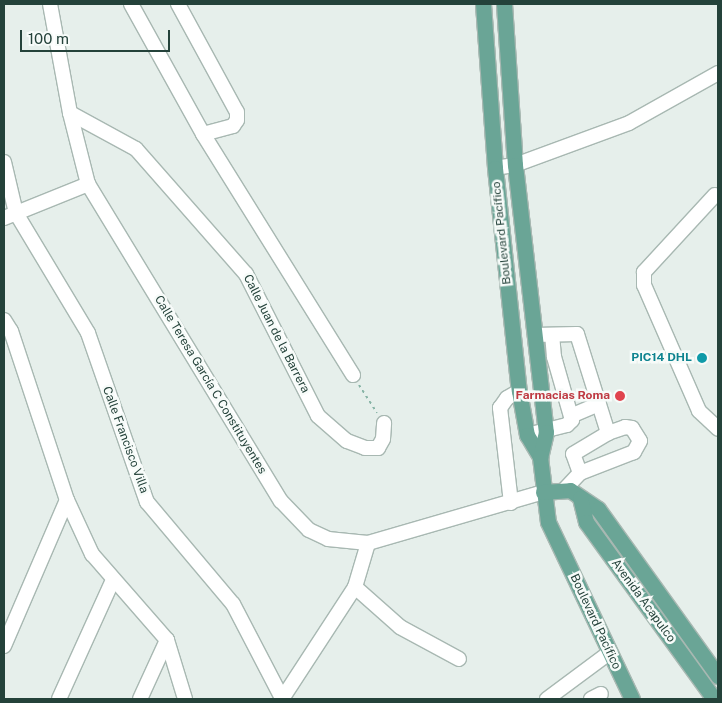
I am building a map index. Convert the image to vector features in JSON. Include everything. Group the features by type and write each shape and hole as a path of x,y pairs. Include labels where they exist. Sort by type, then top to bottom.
{"main road":[{"name":"Boulevard Pacífico","path":"483,4 495,168 519,391 527,436 540,456"},
{"name":"Boulevard Pacífico","path":"504,4 515,165 546,432 540,456 548,522 632,699"},
{"path":"543,492 565,489"},
{"name":"Avenida Acapulco","path":"565,489 598,509 718,676"},
{"name":"Avenida Acapulco","path":"580,498 586,522 714,699"}],"street":[{"name":"Calle Teresa García C Constituyentes","path":"50,4 70,113 88,184 281,501 309,530 328,539 368,543 511,503 543,492"},
{"path":"131,4 203,134 353,375"},
{"path":"178,4 237,112 237,120 233,126 203,134"},
{"path":"495,168 515,165 629,123 718,73"},
{"name":"Calle Juan de la Barrera","path":"70,113 136,149 246,274 318,416 347,441 365,448 378,448 383,439 384,423"},
{"name":"Calle Francisco Villa","path":"4,162 10,215 88,333 148,502 233,604 282,699"},
{"path":"10,215 88,184"},
{"path":"714,195 644,272 644,285 699,411 718,429"},
{"path":"4,320 11,331 66,500 92,554 167,640 185,699"},
{"path":"535,335 577,334 608,433"},
{"path":"552,335 554,357 573,415"},
{"path":"511,503 500,408 507,398 519,391"},
{"path":"527,436 567,425 573,415 599,404"},
{"path":"565,489 580,473 638,447 640,441 632,428 625,427 608,433 573,454 580,473"},
{"path":"4,646 66,500"},
{"path":"282,699 355,587 368,543"},
{"path":"59,699 113,580"},
{"path":"355,587 400,626 459,659"},
{"path":"140,699 167,640"},
{"path":"548,699 609,653"}],"path":[{"path":"353,375 384,423"}],"place":[{"name":"PIC14 DHL","path":"702,358"},
{"name":"Farmacias Roma","path":"620,396"}]}
